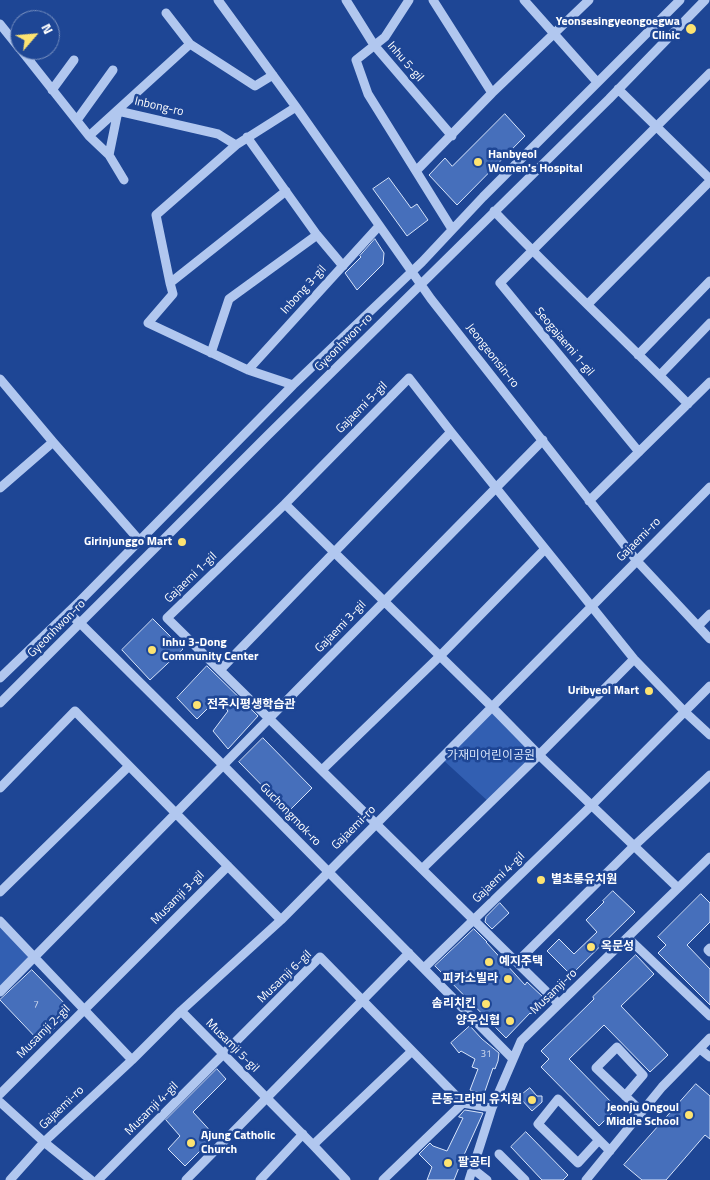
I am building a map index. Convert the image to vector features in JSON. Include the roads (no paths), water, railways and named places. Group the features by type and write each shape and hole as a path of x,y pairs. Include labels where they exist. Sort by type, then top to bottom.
{"street":[{"name":"Jeongeonsin-ro","path":"218,0 438,308 636,561 710,639"},
{"path":"409,0 384,37 356,60 368,94 452,229"},
{"path":"433,0 492,93"},
{"path":"524,0 597,82"},
{"path":"416,172 492,93 589,0"},
{"name":"Gyeonhwon-ro","path":"0,678 68,613 293,385 412,272 452,229 680,0"},
{"name":"Gyeonhwon-ro","path":"0,703 618,89 705,0"},
{"name":"Inhu 5-gil","path":"348,1 374,45 452,136"},
{"path":"166,12 190,44 255,86 273,75"},
{"path":"0,24 10,36"},
{"path":"89,136 190,44"},
{"path":"29,60 89,136 109,155 124,180"},
{"path":"52,90 74,60"},
{"path":"77,120 112,70"},
{"name":"Seogajaemi 1-gil","path":"639,452 500,284 710,73"},
{"path":"588,304 710,180 618,89"},
{"path":"293,385 248,370 148,323 173,294 156,215 236,145 296,107"},
{"name":"Inbong-ro","path":"109,155 118,111 218,134 236,145"},
{"path":"247,137 317,235 343,266"},
{"path":"170,283 286,192"},
{"path":"494,211 688,404"},
{"name":"Inbong 3-gil","path":"248,370 380,226"},
{"path":"211,352 229,299 317,235"},
{"path":"638,355 710,281"},
{"path":"660,375 710,323"},
{"name":"Gajaemi 5-gil","path":"285,504 409,378 634,659 710,735"},
{"path":"0,379 139,540"},
{"path":"589,501 710,382"},
{"path":"220,670 451,432"},
{"path":"496,488 542,440"},
{"path":"0,488 53,442"},
{"name":"Gajaemi-ro","path":"10,1180 44,1142 132,1060 181,1011 280,920 710,487"},
{"name":"Gajaemi 3-gil","path":"269,718 496,488"},
{"name":"Gajaemi 3-gil","path":"285,504 492,707"},
{"name":"Gajaemi 1-gil","path":"285,504 167,618 559,1004"},
{"path":"322,770 440,656 545,549"},
{"name":"Guchongmok-ro","path":"68,613 223,765 512,1059"},
{"path":"698,626 710,614"},
{"path":"422,868 539,755 634,659"},
{"name":"Gajaemi 4-gil","path":"424,968 592,805 710,686"},
{"path":"492,707 539,755 678,888"},
{"path":"2,782 75,711 280,920"},
{"path":"0,992 269,718"},
{"path":"0,892 129,766"},
{"path":"517,962 634,846 710,775"},
{"name":"Musamji-ro","path":"469,1180 492,1108 521,1041 710,857"},
{"name":"Musamji 3-gil","path":"146,947 228,866"},
{"name":"Musamji 2-gil","path":"0,921 132,1060"},
{"path":"628,938 710,1016"},
{"name":"Musamji 2-gil","path":"0,1094 146,947"},
{"path":"186,1180 409,954"},
{"name":"Musamji 6-gil","path":"224,1055 320,956 463,1103"},
{"name":"Musamji 5-gil","path":"181,1011 346,1180"},
{"path":"586,1180 662,1088 710,1038"},
{"path":"625,1096 644,1075 617,1046 596,1068 625,1096 642,1112"},
{"path":"700,1049 710,1057"},
{"path":"313,1145 412,1050"},
{"name":"Musamji 4-gil","path":"98,1180 224,1055"},
{"path":"599,1140 578,1163 538,1124 558,1099 599,1140 610,1151"},
{"path":"0,1102 90,1180"},
{"path":"383,1180 463,1103 492,1108"},
{"path":"260,1180 302,1134"},
{"path":"499,1154 525,1180"},
{"path":"473,1169 487,1180"}],"place":[{"name":"Yeonsesingyeongoegwa Clinic","path":"691,29"},
{"name":"Hanbyeol Women's Hospital","path":"478,162"},
{"name":"Girinjunggo Mart","path":"182,542"},
{"name":"Inhu 3-Dong Community Center","path":"152,650"},
{"name":"Uribyeol Mart","path":"649,691"},
{"name":"전주시평생학습관","path":"197,705"},
{"name":"별초롱유치원","path":"541,880"},
{"name":"옥문성","path":"591,947"},
{"name":"예지주택","path":"489,962"},
{"name":"피카소빌라","path":"508,979"},
{"name":"솜리치킨","path":"486,1004"},
{"name":"양우신협","path":"510,1021"},
{"name":"큰동그라미 유치원","path":"532,1100"},
{"name":"Jeonju Ongoul Middle School","path":"689,1115"},
{"name":"Ajung Catholic Church","path":"191,1143"},
{"name":"팔공티","path":"448,1163"}],"park label":[{"name":"가재미어린이공원","path":"491,756"}]}
